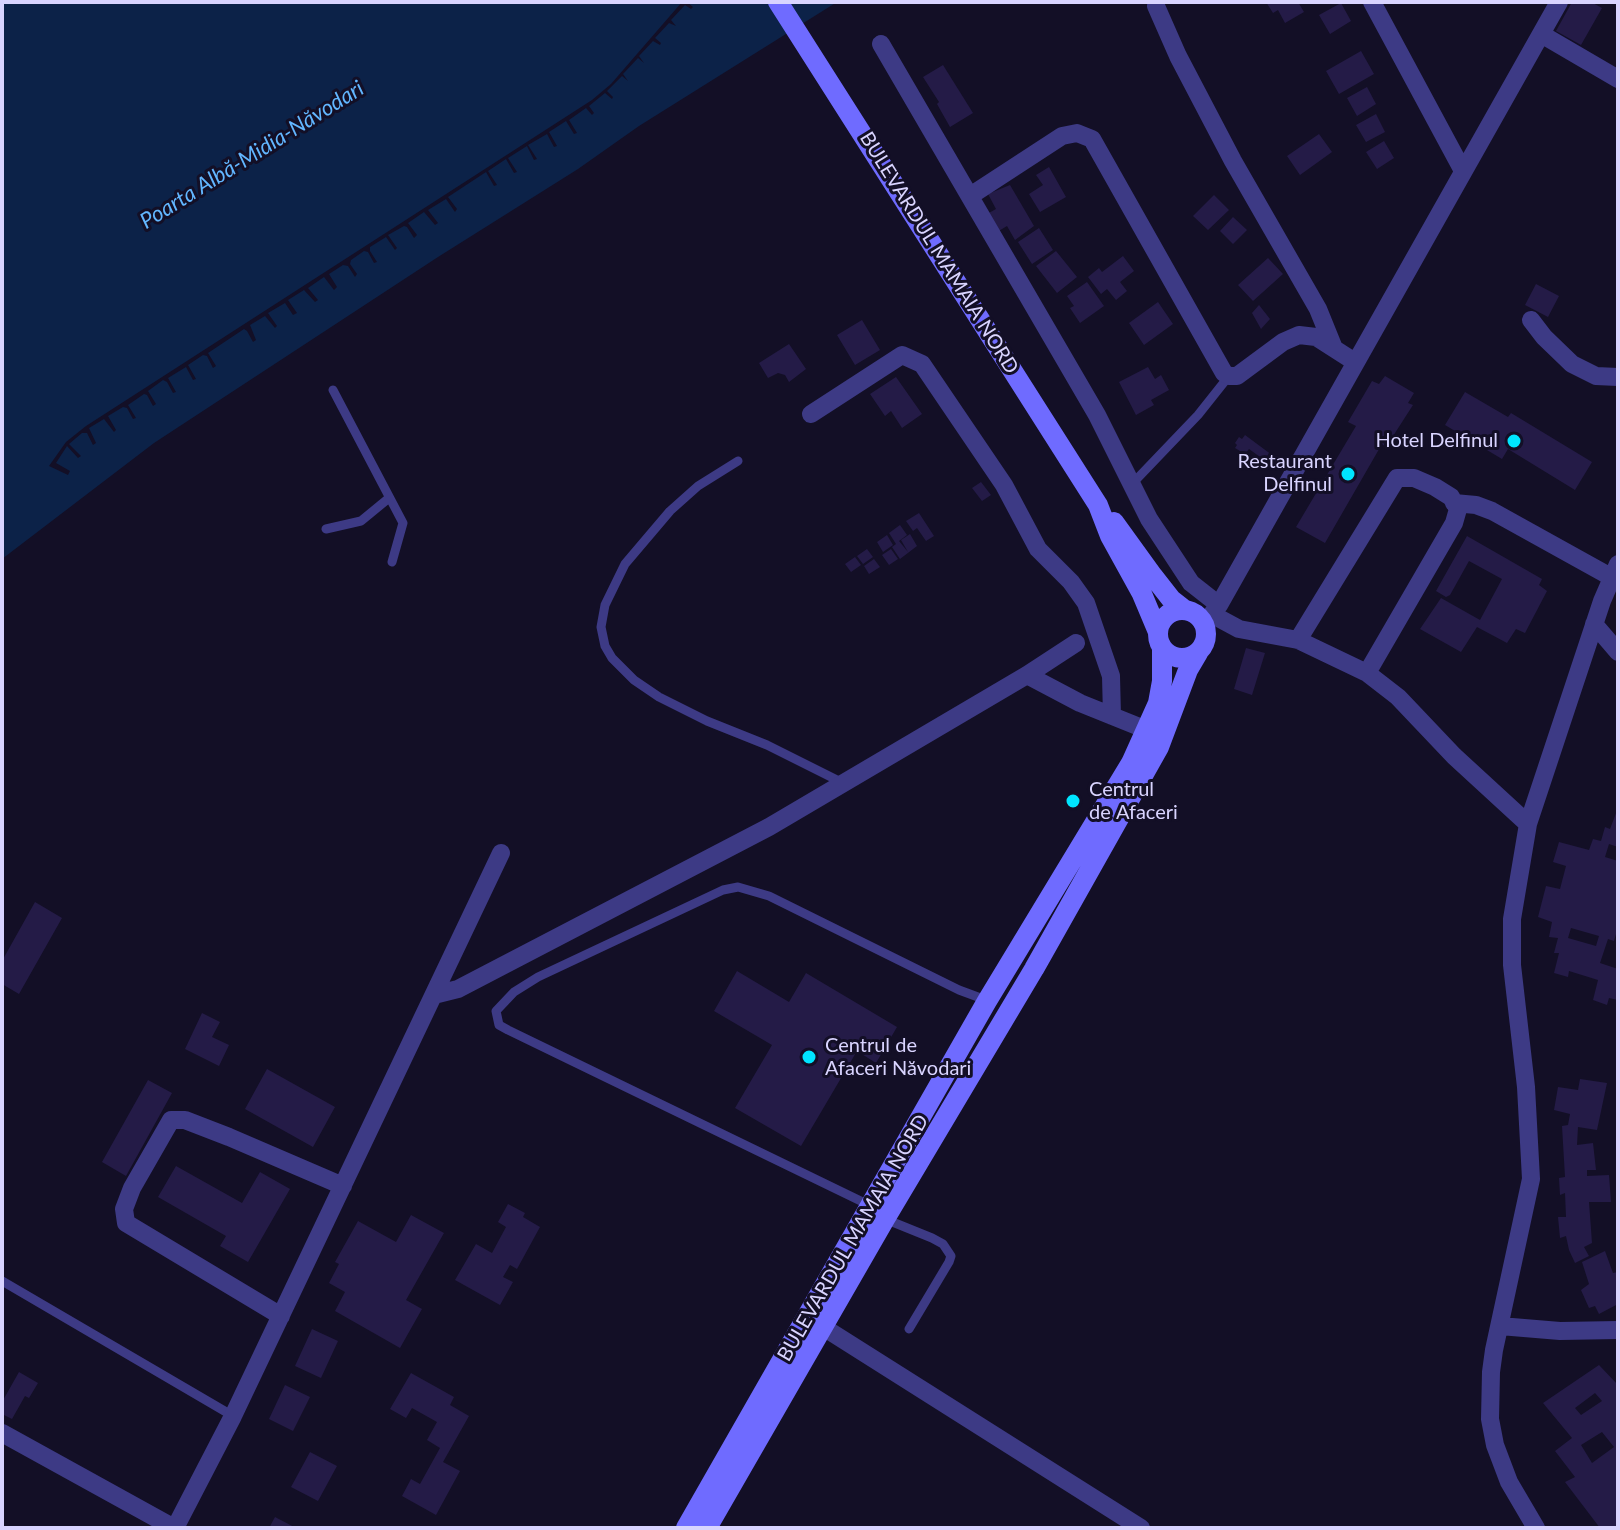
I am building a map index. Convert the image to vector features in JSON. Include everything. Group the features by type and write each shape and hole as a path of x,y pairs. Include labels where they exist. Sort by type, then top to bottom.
{"main road":[{"name":"BULEVARDUL MAMAIA NORD","path":"778,2 1098,505 1119,528 1171,599 1185,610"},
{"name":"BULEVARDUL MAMAIA NORD","path":"707,1528 823,1327 878,1212 987,1001 1131,763 1147,730 1161,693 1160,640 1142,594 1110,536 1098,505"},
{"path":"1185,610 1212,615 1206,640 1198,653 1183,659 1175,658 1160,640 1163,618 1170,613 1185,610"},
{"name":"BULEVARDUL MAMAIA NORD","path":"686,1528 878,1212 1034,969 1159,747 1188,670 1198,653"}],"street":[{"path":"1372,2 1463,171"},
{"path":"1212,615 1559,2"},
{"path":"1156,6 1178,56 1233,161 1318,309 1333,346"},
{"path":"1541,34 1618,79"},
{"path":"881,44 1097,415 1173,559 1212,615 1239,629 1298,640 1327,651 1367,673 1398,697 1454,756 1528,824"},
{"path":"970,196 1062,136 1077,133 1092,139 1224,373 1237,376 1283,342 1299,335 1316,337 1355,362"},
{"path":"1531,320 1572,364 1596,376 1618,377"},
{"path":"811,414 902,355 922,364 1004,485 1038,549 1071,582 1086,603 1111,676 1112,716"},
{"path":"1298,640 1397,478 1414,478 1435,487 1458,509 1454,523 1367,673"},
{"path":"1454,503 1476,505 1492,511 1615,570 1528,824 1514,900 1512,965 1526,1087 1531,1179 1491,1372 1490,1419 1505,1473 1536,1528"},
{"path":"1594,624 1618,652"},
{"path":"434,995 458,989 483,977 769,827 1076,643"},
{"path":"1027,675 1080,703 1147,730"},
{"path":"2,1433 175,1528 233,1416 501,853"},
{"path":"281,1316 126,1223 124,1209 132,1188 171,1120 185,1120 215,1131 343,1186"},
{"path":"1500,1326 1560,1331 1618,1330"},
{"path":"823,1327 1141,1528"}],"lane":[{"path":"1131,484 1198,415 1229,376"},
{"path":"333,390 403,523 392,562"},
{"path":"738,461 698,486 670,511 625,564 605,605 601,627 605,646 612,658 634,680 659,697 843,783"},
{"path":"326,529 361,521 389,498"},
{"path":"909,1329 949,1262 951,1256 943,1244 508,1030 499,1025 496,1011 514,992 538,977 723,890 738,887 769,896 987,1001"},
{"path":"2,1281 233,1416"}],"water":[{"name":"Poarta Albă-Midia-Năvodari","path":"2,2 682,2 611,84 592,100 86,426 66,442 49,466 68,475 70,471 56,463 67,446 78,458 81,456 69,444 82,433 87,433 93,445 96,443 89,428 104,419 114,432 116,430 108,416 123,407 127,408 133,419 136,418 128,405 144,394 153,406 156,404 148,391 163,380 173,393 176,392 168,378 186,367 193,380 196,379 188,365 203,355 207,356 213,368 216,366 208,353 244,329 253,342 256,340 250,325 265,316 275,328 277,326 268,313 285,303 293,315 297,313 288,300 304,290 315,302 318,300 308,288 324,277 334,290 337,287 329,274 343,265 348,266 355,277 357,274 350,264 351,260 364,251 368,252 374,263 377,262 370,247 386,237 395,250 397,248 388,235 404,226 414,238 417,235 408,223 424,212 435,225 438,223 428,210 446,199 455,212 457,209 448,197 486,172 494,186 497,185 488,171 506,159 514,173 517,172 508,158 527,146 534,160 537,159 528,145 547,134 554,147 557,146 549,132 566,121 574,134 577,133 569,120 586,108 592,115 594,113 589,106 605,93 612,99 607,91 622,76 628,81 623,74 638,58 644,63 639,56 653,41 660,45 655,38 669,23 676,26 671,20 685,5 691,9 693,7 687,2 837,2 639,126 578,169 154,443 2,559"}],"building":[{"path":"1266,2 1298,2 1304,12 1285,23 1278,10 1273,13"},
{"path":"1572,2 1591,2 1602,8 1581,45 1556,31"},
{"path":"1341,3 1351,21 1330,34 1319,15"},
{"path":"1361,51 1374,74 1339,94 1326,71"},
{"path":"943,65 973,113 950,127 923,77"},
{"path":"1367,87 1376,104 1357,116 1347,98"},
{"path":"1376,114 1385,132 1366,142 1356,125"},
{"path":"1319,134 1332,152 1300,175 1287,156"},
{"path":"1384,141 1394,158 1377,169 1366,152"},
{"path":"1049,167 1066,197 1040,212 1029,194 1043,185 1036,175"},
{"path":"1010,185 1034,226 1015,240 1007,226 997,232 987,214 996,209 988,194"},
{"path":"1214,195 1229,210 1208,230 1193,216"},
{"path":"1233,217 1247,230 1233,244 1220,231"},
{"path":"1039,228 1053,250 1032,264 1018,242"},
{"path":"1056,251 1077,277 1057,293 1036,266"},
{"path":"1123,256 1134,271 1120,282 1127,291 1116,300 1107,289 1101,294 1088,277 1099,268 1102,272"},
{"path":"1268,258 1283,274 1253,301 1238,285"},
{"path":"1087,282 1104,306 1080,323 1070,308 1074,306 1067,296"},
{"path":"1536,284 1559,296 1548,317 1525,305"},
{"path":"1158,302 1173,324 1144,345 1129,323"},
{"path":"1259,305 1270,319 1261,329 1252,313"},
{"path":"862,320 880,350 855,365 837,335"},
{"path":"789,344 806,369 789,382 785,375 778,373 768,378 759,363"},
{"path":"1148,367 1155,379 1161,375 1169,390 1151,400 1154,405 1136,415 1119,382"},
{"path":"1385,376 1414,393 1408,403 1413,405 1386,447 1382,444 1325,543 1296,527 1356,426 1348,422 1372,381 1379,384"},
{"path":"896,377 922,414 902,428 891,411 885,416 870,394"},
{"name":"Hotel Delfinul","path":"1465,392 1508,417 1511,413 1592,462 1575,490 1508,449 1502,459 1445,425"},
{"path":"1245,435 1272,455 1267,462 1249,449 1245,454 1235,448 1239,437 1242,439"},
{"path":"981,482 991,495 982,501 972,488"},
{"path":"919,513 934,536 926,541 917,528 913,531 906,521"},
{"path":"900,525 907,535 899,541 908,552 901,540 910,534 917,546 900,559 892,547 896,544 889,533"},
{"path":"887,535 893,545 883,552 877,542"},
{"path":"1467,536 1542,579 1539,585 1547,591 1525,633 1516,629 1507,643 1477,627 1461,652 1420,629 1441,598 1480,620 1502,579 1469,561 1450,595 1446,597 1436,591"},
{"path":"867,549 873,557 863,564 857,556"},
{"path":"891,549 898,559 889,565 882,555"},
{"path":"855,557 861,565 851,572 845,564"},
{"path":"874,559 880,567 869,574 864,566"},
{"path":"1246,648 1265,653 1252,695 1234,689"},
{"path":"1618,808 1618,847 1609,844 1605,857 1618,861 1618,927 1614,941 1608,939 1600,963 1618,969 1618,1000 1609,998 1607,1005 1593,1000 1598,980 1569,971 1568,977 1554,973 1559,953 1554,953 1558,938 1549,937 1552,922 1538,917 1546,886 1560,889 1566,866 1553,862 1559,842 1589,850 1593,839 1601,841 1605,827 1610,829","holes":["1571,928 1599,936 1596,946 1568,938"]},
{"path":"35,902 62,918 19,994 2,984 2,961"},
{"name":"Centrul de Afaceri Năvodari","path":"737,971 789,1002 806,973 897,1027 876,1063 857,1051 801,1146 735,1108 772,1045 714,1011"},
{"path":"202,1013 220,1022 212,1037 229,1045 219,1066 185,1049"},
{"path":"267,1069 335,1107 313,1147 245,1109"},
{"path":"1580,1079 1607,1083 1597,1130 1578,1127 1577,1145 1593,1143 1596,1170 1587,1170 1587,1176 1609,1175 1611,1202 1589,1202 1592,1243 1584,1247 1589,1256 1575,1263 1566,1236 1560,1238 1558,1217 1566,1217 1565,1193 1560,1195 1559,1178 1565,1177 1562,1126 1568,1125 1570,1114 1554,1110 1558,1087 1578,1090"},
{"path":"148,1080 172,1093 126,1176 102,1162"},
{"path":"176,1166 242,1203 260,1172 290,1189 248,1262 220,1246 226,1236 158,1197"},
{"path":"508,1204 525,1213 523,1217 540,1227 517,1269 510,1265 503,1277 513,1282 500,1305 455,1280 476,1244 492,1253 506,1227 498,1222"},
{"path":"411,1215 444,1233 406,1300 422,1309 400,1348 335,1311 345,1292 329,1283 339,1264 335,1262 358,1221 396,1242"},
{"path":"1605,1251 1613,1273 1618,1272 1618,1304 1599,1314 1595,1306 1589,1308 1581,1290 1589,1284 1582,1262"},
{"path":"312,1329 338,1341 321,1378 295,1366"},
{"path":"1599,1365 1618,1385 1618,1528 1600,1528 1565,1482 1575,1477 1555,1451 1572,1438 1543,1403","holes":["1595,1393 1602,1401 1581,1415 1575,1408","1602,1432 1614,1447 1592,1463 1581,1445"]},
{"path":"19,1372 38,1383 29,1398 25,1396 12,1419 2,1414 2,1402"},
{"path":"411,1373 454,1397 450,1405 469,1416 443,1462 460,1471 436,1515 402,1496 411,1479 420,1484 440,1448 427,1440 437,1422 412,1408 406,1418 390,1409"},
{"path":"285,1385 310,1397 293,1431 269,1419"},
{"path":"310,1452 337,1466 318,1501 291,1487"},
{"path":"275,1517 296,1528 269,1528"}],"place":[{"name":"Hotel Delfinul","path":"1514,441"},
{"name":"Restaurant Delfinul","path":"1348,474"},
{"name":"Centrul de Afaceri","path":"1073,801"},
{"name":"Centrul de Afaceri Năvodari","path":"809,1057"}]}
